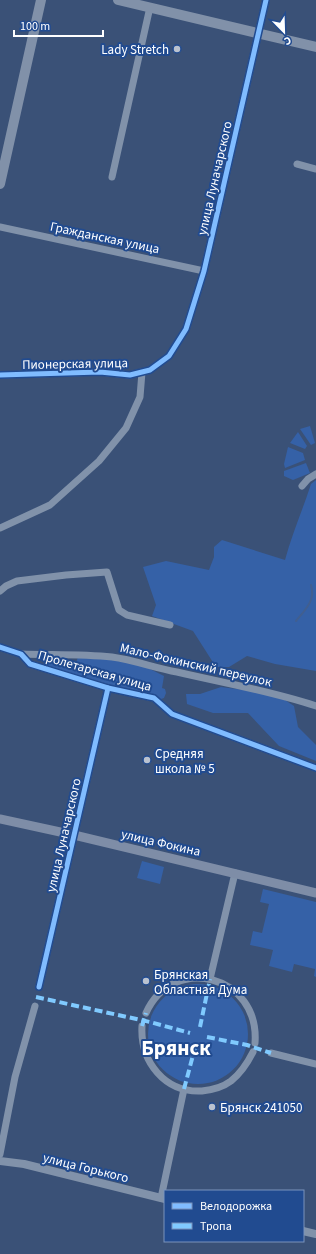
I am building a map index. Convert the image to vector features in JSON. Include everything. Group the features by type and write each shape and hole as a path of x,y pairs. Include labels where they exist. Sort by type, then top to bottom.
{"main road":[{"path":"0,184 41,0"},
{"path":"118,0 316,47"},
{"name":"улица Фокина","path":"0,819 316,892"}],"street":[{"name":"улица Луначарского","path":"169,356 186,329 204,271 266,0"},
{"path":"112,177 150,7"},
{"path":"297,164 316,169"},
{"name":"Гражданская улица","path":"0,227 204,271"},
{"name":"Пионерская улица","path":"0,375 100,372 130,374 150,370 169,356"},
{"path":"0,528 50,505 99,461 126,428 140,397 142,372"},
{"path":"302,486 316,474"},
{"path":"0,591 6,586 17,582 66,575 107,572 119,610 127,616 170,625"},
{"name":"Пролетарская улица","path":"0,647 21,654 30,664 108,688 154,698 172,714 316,768"},
{"name":"Мало-Фокинский переулок","path":"21,654 112,657 250,688 316,706"},
{"name":"улица Луначарского","path":"39,987 108,688"},
{"path":"210,979 234,873"},
{"path":"146,1014 159,994 174,984 191,978 210,979 228,986 242,998 252,1014 256,1033 255,1043"},
{"path":"0,1154 15,1077 35,1006"},
{"path":"142,1026 143,1044 149,1062 160,1076 184,1090 212,1090 230,1082 244,1069 253,1052"},
{"path":"271,1053 316,1064"},
{"path":"165,1190 184,1090"},
{"name":"улица Горького","path":"0,1161 24,1164 163,1198"},
{"path":"304,1231 316,1234"}],"shaded area":[{"path":"310,426 315,443 311,445 300,429"},
{"path":"298,432 307,446 305,449 290,443"},
{"path":"288,447 303,453 305,460 285,468 284,464"},
{"path":"306,463 310,473 293,480 284,476 284,471"},
{"path":"316,480 316,671 275,664 247,656 229,667 216,667 193,631 152,616 156,605 143,567 166,561 209,570 214,557 214,547 222,540 285,560 311,484"},
{"path":"51,657 56,660 76,663 78,657 112,659 142,665 164,676 162,688 165,689 166,693 164,698 161,699 47,667 44,663"},
{"path":"221,687 261,692 282,698 294,706 298,727 316,745 316,761 279,746 248,713 213,713 187,704 186,694 200,694"},
{"path":"142,861 164,867 160,884 137,878"},
{"path":"263,889 316,902 316,977 314,976 315,969 294,964 292,972 269,966 273,950 250,945 253,931 262,933 269,904 260,902"},
{"path":"198,984 217,988 233,999 244,1015 248,1034 244,1053 233,1069 217,1080 198,1084 179,1080 163,1069 152,1053 148,1034 152,1015 163,999 179,988"}],"waterway":[{"path":"296,621 311,600 311,585"}],"marked path":[{"path":"200,1027 210,979"},
{"path":"36,997 150,1022 190,1033"},
{"path":"142,1026 146,1013"},
{"path":"207,1037 247,1045 271,1053"},
{"path":"184,1089 196,1044"}],"cycle path":[{"path":"0,375 100,372 130,375 150,370 169,356 186,329 204,271 266,0"},
{"path":"0,647 21,654 30,664 108,688 154,698 172,714 316,768"},
{"path":"39,987 108,688"}],"place":[{"name":"Lady Stretch","path":"177,49"},
{"name":"Средняя школа № 5","path":"147,760"},
{"name":"Брянская Областная Дума","path":"146,981"},
{"name":"Брянск 241050","path":"212,1107"}],"district":[{"name":"Брянск","path":"176,1048"}]}
